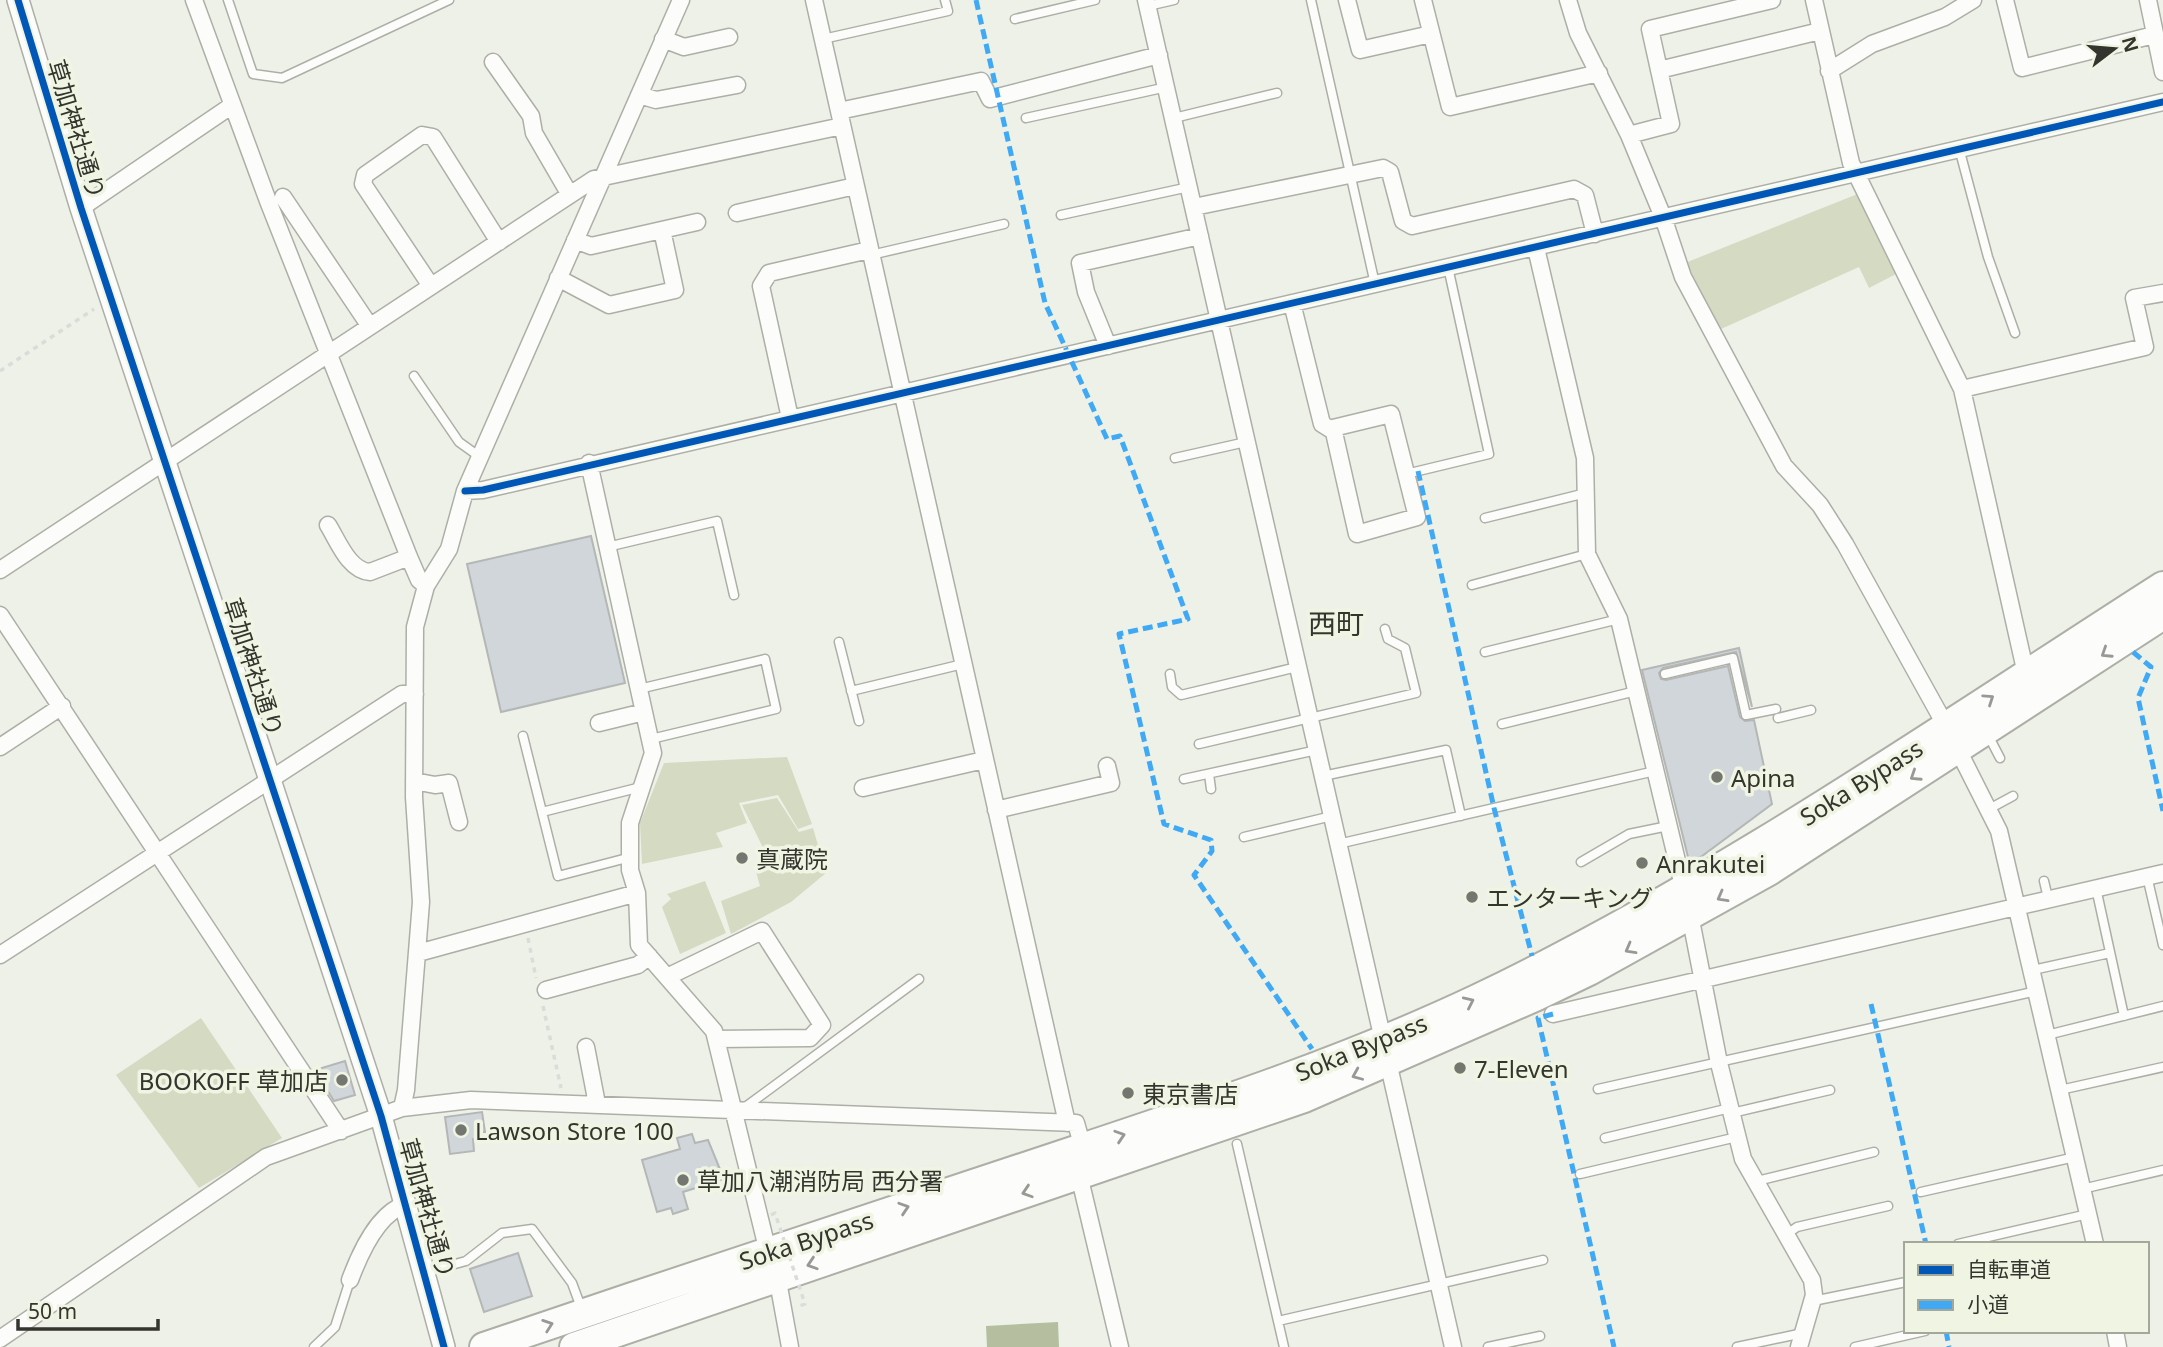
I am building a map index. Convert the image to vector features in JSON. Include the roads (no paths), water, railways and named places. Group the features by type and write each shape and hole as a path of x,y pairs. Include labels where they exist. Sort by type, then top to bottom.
{"highway":[{"name":"Soka Bypass","path":"484,1347 583,1313 773,1264 1079,1175 1304,1098 1601,928 1686,903 1769,871 1952,738 2026,674 2163,586"},
{"name":"Soka Bypass","path":"574,1347 773,1264 1083,1148 1386,1051 1589,971 1686,903 1806,812 1952,738 1986,731 2163,615"}],"street":[{"path":"194,0 232,106 329,354 419,580 426,586"},
{"path":"402,1108 421,902 414,781 415,627 426,586 449,549 465,491 681,0"},
{"path":"814,0 1067,1122"},
{"path":"1347,0 1360,50 1431,34"},
{"path":"1423,0 1450,107 1598,74"},
{"path":"1568,0 1578,33 1629,135 1663,217 1683,277 1784,466 1820,505 1845,544 1952,738 1999,831 2095,1242"},
{"path":"1629,135 1671,124 1650,29 1772,0"},
{"path":"1814,0 1850,163 1962,389 2026,674"},
{"path":"1829,71 1872,44 1945,17 1973,0"},
{"path":"2005,0 2022,68 2154,35"},
{"path":"2148,0 2163,72"},
{"name":"草加神社通り","path":"21,1 81,208 382,1116 426,1272 443,1347"},
{"path":"1147,3 1453,1347"},
{"path":"1659,70 1821,31"},
{"path":"663,39 684,47 729,37"},
{"path":"0,570 369,325 603,176 981,81 990,99 1159,55"},
{"path":"493,62 531,116 534,133 570,195"},
{"path":"639,95 656,100 737,85"},
{"path":"465,491 483,490 589,463 1219,322 2163,102"},
{"path":"81,208 232,106"},
{"path":"431,286 363,184 365,175 422,135 433,136 499,242"},
{"path":"1194,207 1384,168 1390,172 1403,221 1412,226 1574,189 1585,195 1595,234"},
{"path":"737,213 855,186"},
{"path":"283,197 300,212 369,325"},
{"path":"575,240 592,246 697,222"},
{"path":"558,278 609,305 674,289 662,230"},
{"path":"1108,346 1086,292 1080,263 1200,236"},
{"path":"1536,248 1586,458 1587,554 1619,619 1686,903 1718,1063 1743,1159 1812,1280 1813,1301 1801,1340"},
{"path":"790,418 761,286 769,273 870,252"},
{"path":"1962,389 2145,347 2134,298 2163,293"},
{"path":"1292,303 1322,424 1333,428 1391,414 1417,517 1357,534 1333,428"},
{"path":"589,463 653,754 630,824 630,870 637,893 639,945 714,1031 736,1109 790,1347"},
{"path":"328,525 355,568 363,572 410,557"},
{"path":"0,615 341,1130"},
{"path":"0,955 402,694 415,694"},
{"path":"0,747 62,706"},
{"path":"599,723 644,712"},
{"path":"863,788 984,760"},
{"path":"996,810 1111,783 1107,765"},
{"path":"414,781 435,785 449,783 459,822"},
{"path":"1553,1014 2155,874"},
{"path":"418,953 525,926 637,893"},
{"path":"668,976 762,931 822,1025 810,1038 716,1039"},
{"path":"541,988 638,965 649,956"},
{"path":"586,1047 597,1104"},
{"path":"0,1339 266,1157 402,1108 471,1100 1067,1122 1076,1123 1083,1148"},
{"path":"1079,1175 1120,1347"},
{"path":"350,1280 363,1249 393,1208 407,1204"}],"lane":[{"path":"228,0 253,74 282,78 449,0"},
{"path":"822,39 948,11 946,0"},
{"path":"1014,19 1096,0"},
{"path":"1147,3 1174,0"},
{"path":"1311,0 1375,284"},
{"path":"1026,118 1167,87"},
{"path":"1174,118 1277,93"},
{"path":"1959,148 1988,257 2015,333"},
{"path":"1060,215 1189,187"},
{"path":"870,252 1004,224"},
{"path":"1406,474 1489,454 1448,267"},
{"path":"414,376 459,442 480,457"},
{"path":"1174,458 1246,443"},
{"path":"1485,518 1586,493"},
{"path":"607,547 717,521 734,595"},
{"path":"1472,585 1587,554"},
{"path":"1485,652 1619,619"},
{"path":"1199,744 1416,693 1405,649 1388,639 1385,629"},
{"path":"839,642 859,721"},
{"path":"1665,674 1733,658 1746,715 1776,709"},
{"path":"639,689 765,659 768,671 776,709 651,740"},
{"path":"851,691 963,664"},
{"path":"1170,674 1172,687 1181,695 1297,667"},
{"path":"1502,724 1636,691"},
{"path":"1778,718 1811,710"},
{"path":"1986,731 2000,758"},
{"path":"523,736 558,876 631,857"},
{"path":"1184,779 1317,750"},
{"path":"1323,776 1446,750 1461,816"},
{"path":"1338,844 1655,771"},
{"path":"1209,774 1211,789"},
{"path":"542,812 642,787"},
{"path":"1989,809 2013,796"},
{"path":"1244,837 1332,816"},
{"path":"1581,862 1629,834 1668,826"},
{"path":"2155,874 2163,945"},
{"path":"2044,881 2048,898"},
{"path":"2096,888 2124,1016"},
{"path":"2033,970 2110,953"},
{"path":"736,1109 919,979"},
{"path":"1598,1089 2037,991"},
{"path":"2047,1035 2163,1006"},
{"path":"2060,1090 2163,1067"},
{"path":"1605,1138 1830,1090"},
{"path":"1580,1174 1738,1137"},
{"path":"1237,1144 1284,1347"},
{"path":"1757,1181 1874,1152"},
{"path":"1921,1192 2075,1157"},
{"path":"2082,1189 2163,1170"},
{"path":"1787,1234 1797,1227 1888,1206"},
{"path":"1967,1242 2088,1214"},
{"path":"426,1272 466,1261 502,1233 532,1229 572,1283 583,1313"},
{"path":"1278,1321 1544,1261"},
{"path":"314,1347 335,1327 350,1280"},
{"path":"1813,1301 1904,1282"},
{"path":"1856,1347 1916,1333"},
{"path":"1488,1347 1540,1336"},
{"path":"1737,1347 1801,1340"}],"place":[{"name":"Apina","path":"1717,777"},
{"name":"真蔵院","path":"742,858"},
{"name":"Anrakutei","path":"1642,863"},
{"name":"エンターキング","path":"1472,897"},
{"name":"7-Eleven","path":"1460,1068"},
{"name":"BOOKOFF 草加店","path":"342,1080"},
{"name":"東京書店","path":"1128,1093"},
{"name":"Lawson Store 100","path":"461,1130"},
{"name":"草加八潮消防局 西分署","path":"683,1180"}],"district":[{"name":"西町","path":"1336,623"}]}
